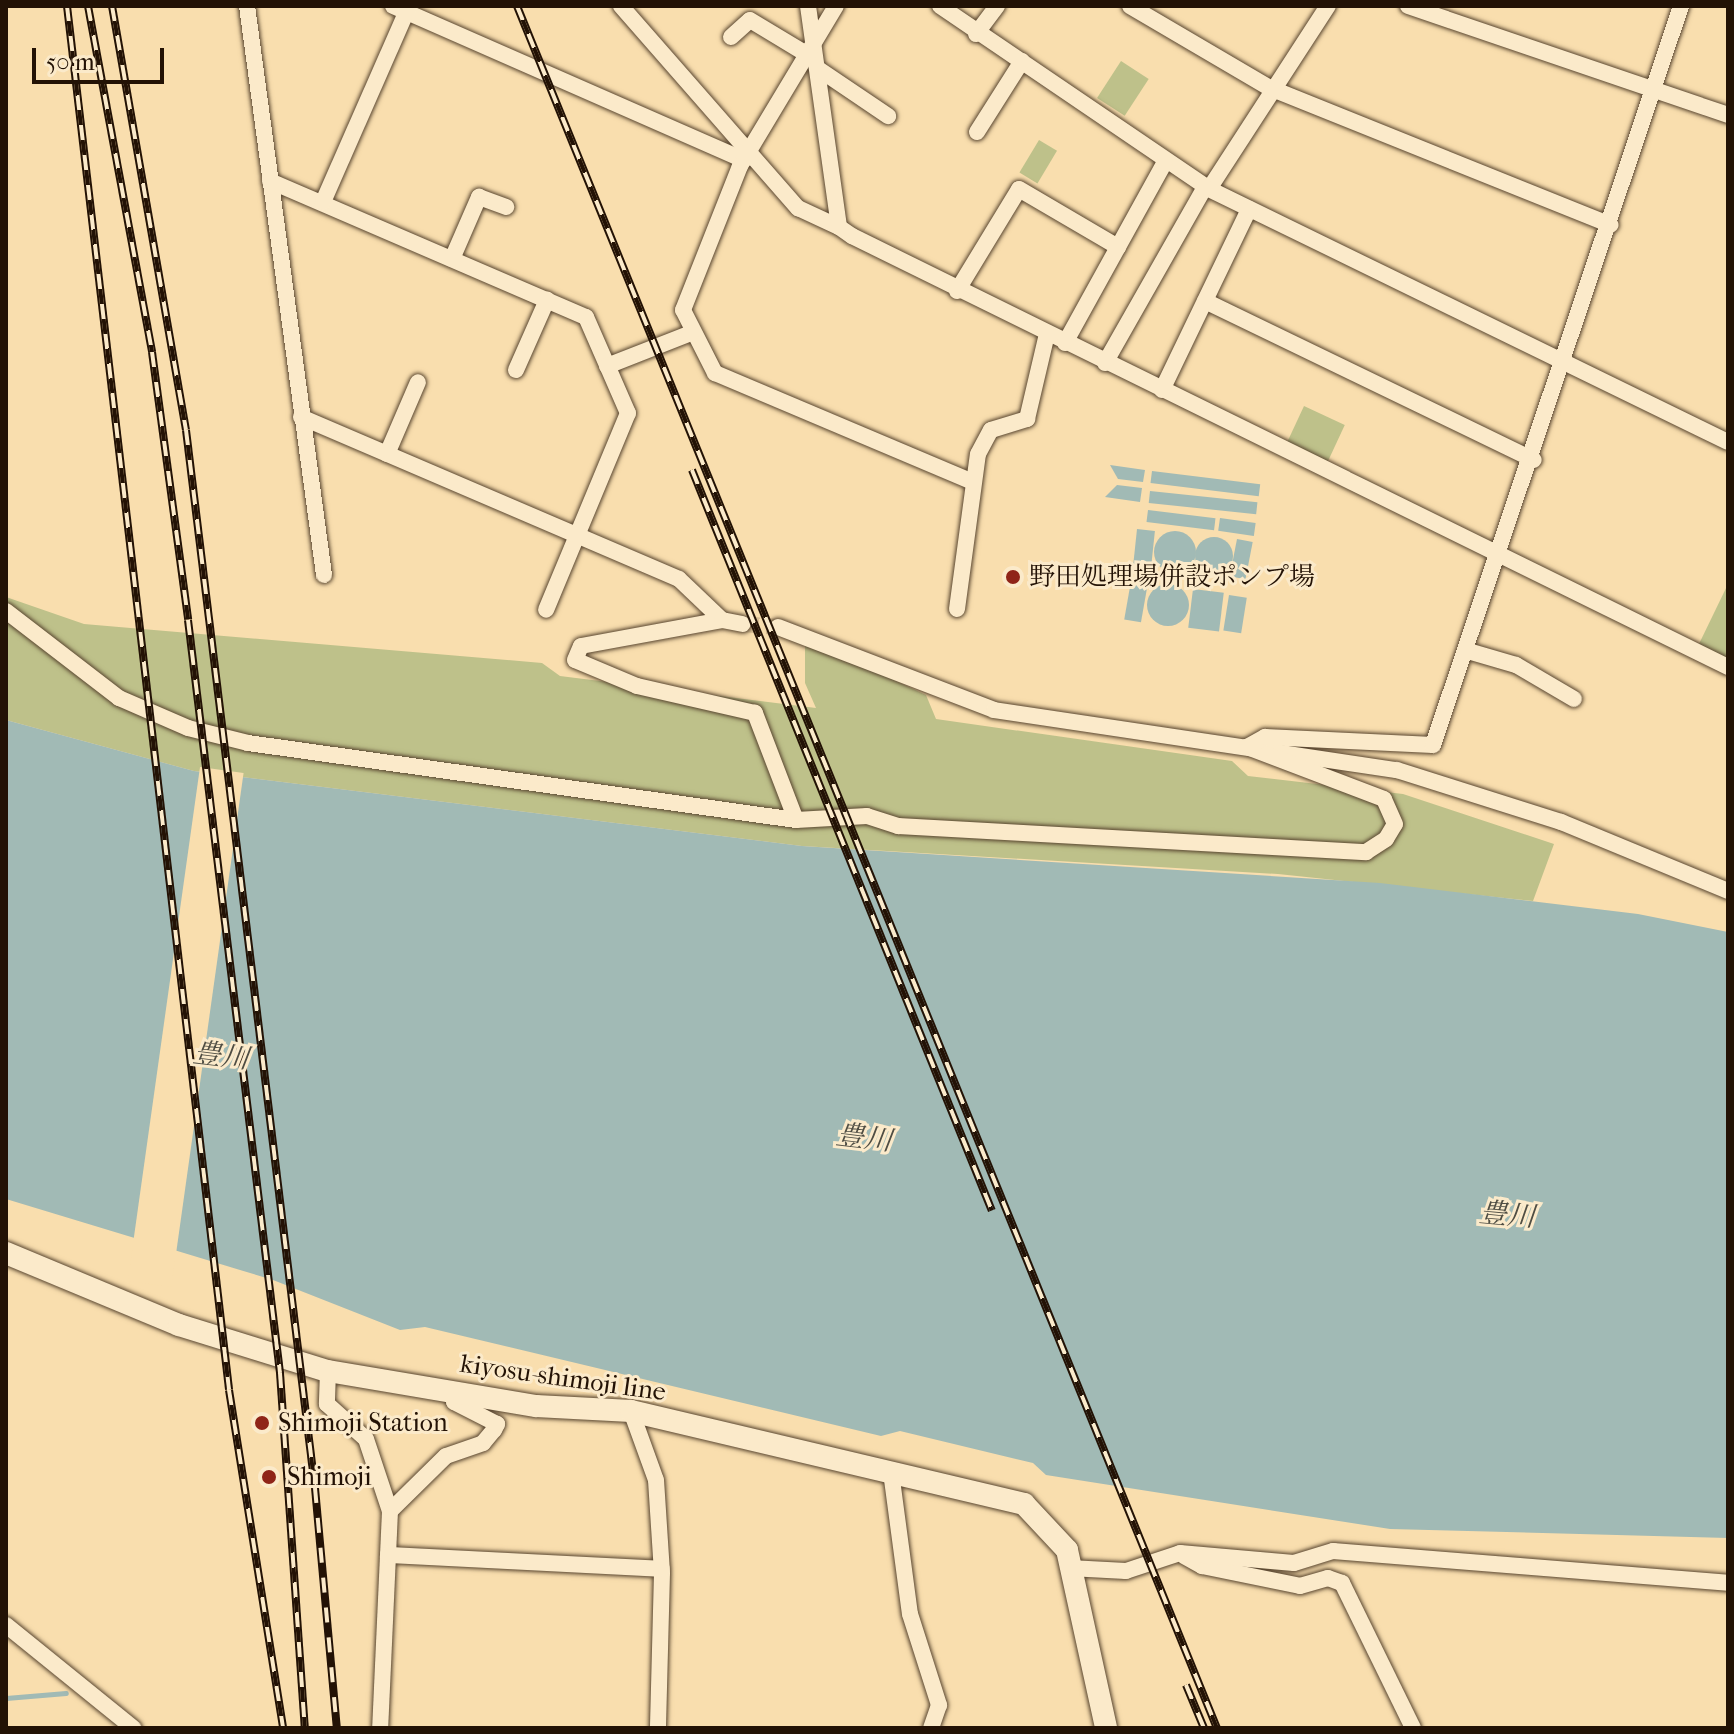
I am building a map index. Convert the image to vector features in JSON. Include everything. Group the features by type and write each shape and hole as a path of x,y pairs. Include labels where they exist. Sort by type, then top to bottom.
{"main road":[{"name":"kiyosu-shimoji line","path":"6,1253 179,1325 328,1371 459,1393 631,1411 1024,1504 1067,1550 1106,1728"}],"street":[{"path":"247,6 324,575"},
{"path":"621,6 746,156 798,208 957,291 1728,667"},
{"path":"808,6 839,227"},
{"path":"836,6 813,56 746,156 683,296 691,333 715,373 973,482"},
{"path":"940,6 976,34 1022,61 1207,188 1728,442"},
{"path":"976,34 997,6"},
{"path":"1130,6 1270,88 1610,225"},
{"path":"1105,363 1207,188 1270,88 1328,6"},
{"path":"1408,6 1728,115"},
{"path":"1247,747 1265,737 1433,745 1534,460 1681,6"},
{"path":"323,202 403,8 746,156"},
{"path":"731,37 750,20 813,56 888,116"},
{"path":"977,132 1022,61"},
{"path":"1065,343 1165,162"},
{"path":"270,181 586,317 628,413 546,610"},
{"path":"957,291 1019,189 1118,247"},
{"path":"452,259 479,197 506,207"},
{"path":"1162,390 1249,209"},
{"path":"516,370 547,300"},
{"path":"1205,301 1534,460"},
{"path":"607,366 691,333"},
{"path":"957,609 973,482 986,435 1027,419 1047,334"},
{"path":"387,454 418,382"},
{"path":"301,417 690,585 722,620"},
{"path":"6,611 119,698 188,728 248,743 796,820 867,816 898,826 1366,852 1395,824 1384,799 1247,747"},
{"path":"743,624 722,620 581,646 575,660 637,686 755,713 796,820"},
{"path":"778,627 994,710 1397,770 1496,799 1728,891"},
{"path":"1468,651 1516,665 1574,699"},
{"path":"328,1371 327,1404 366,1439 390,1511 380,1728"},
{"path":"390,1511 446,1456 483,1443 494,1430 497,1424 454,1402 459,1393"},
{"path":"631,1411 656,1480 662,1569 658,1728"},
{"path":"891,1472 910,1614 939,1705 931,1728"},
{"path":"1069,1568 1126,1571 1180,1553 1294,1563 1333,1551 1728,1583"},
{"path":"1180,1553 1202,1566 1286,1583 1342,1583 1413,1728"},
{"path":"388,1555 662,1569"},
{"path":"6,1625 133,1728"}],"green space":[{"path":"1121,61 1149,79 1125,116 1097,98"},
{"path":"1039,140 1057,151 1037,183 1019,173"},
{"path":"1304,406 1345,425 1327,462 1287,443"},
{"path":"1728,584 1728,660 1698,646"},
{"path":"6,597 84,624 542,663 560,676 816,708 805,683 805,638 926,695 936,719 1232,761 1248,776 1403,794 1554,844 1533,901 1278,874 802,846 194,771 6,720"}],"water":[{"path":"1110,465 1145,470 1143,482 1118,479"},
{"path":"1152,471 1260,484 1259,496 1151,483"},
{"path":"1117,485 1142,488 1140,502 1105,497"},
{"path":"1150,491 1257,502 1256,514 1149,503"},
{"path":"1148,510 1215,518 1214,530 1147,522"},
{"path":"1220,518 1256,523 1254,536 1218,531"},
{"path":"1137,529 1155,531 1151,567 1133,565"},
{"path":"1175,531 1190,537 1196,552 1190,567 1175,573 1160,567 1154,552 1160,537"},
{"path":"1214,537 1228,542 1233,556 1228,570 1214,575 1200,570 1195,556 1200,542"},
{"path":"1237,539 1253,542 1245,579 1230,576"},
{"path":"1131,581 1148,584 1141,622 1124,619"},
{"path":"1168,584 1183,590 1189,605 1183,620 1168,626 1153,620 1147,605 1153,590"},
{"path":"1193,589 1224,593 1219,631 1188,628"},
{"path":"1229,595 1247,598 1241,633 1223,631"},
{"name":"豊川","path":"6,720 194,771 802,846 1380,883 1638,914 1728,932 1728,1538 1390,1529 1046,1475 1033,1463 900,1431 881,1436 425,1327 400,1330 273,1280 6,1199"}],"pier":[{"path":"200,767 244,773 171,1287 128,1281"}],"waterway":[{"path":"6,1698 66,1693"}],"tunnel":[{"path":"743,624 778,627"}],"railway":[{"path":"67,6 229,1390 283,1728"},
{"path":"88,6 152,352 188,620 280,1373 305,1728"},
{"path":"112,6 186,430 315,1488 337,1728"},
{"path":"517,6 1217,1728"},
{"path":"692,470 992,1211"},
{"path":"1186,1685 1204,1728"}],"place":[{"name":"野田処理場併設ポンプ場","path":"1013,577"},
{"name":"Shimoji Station","path":"262,1423"},
{"name":"Shimoji","path":"269,1477"}]}
